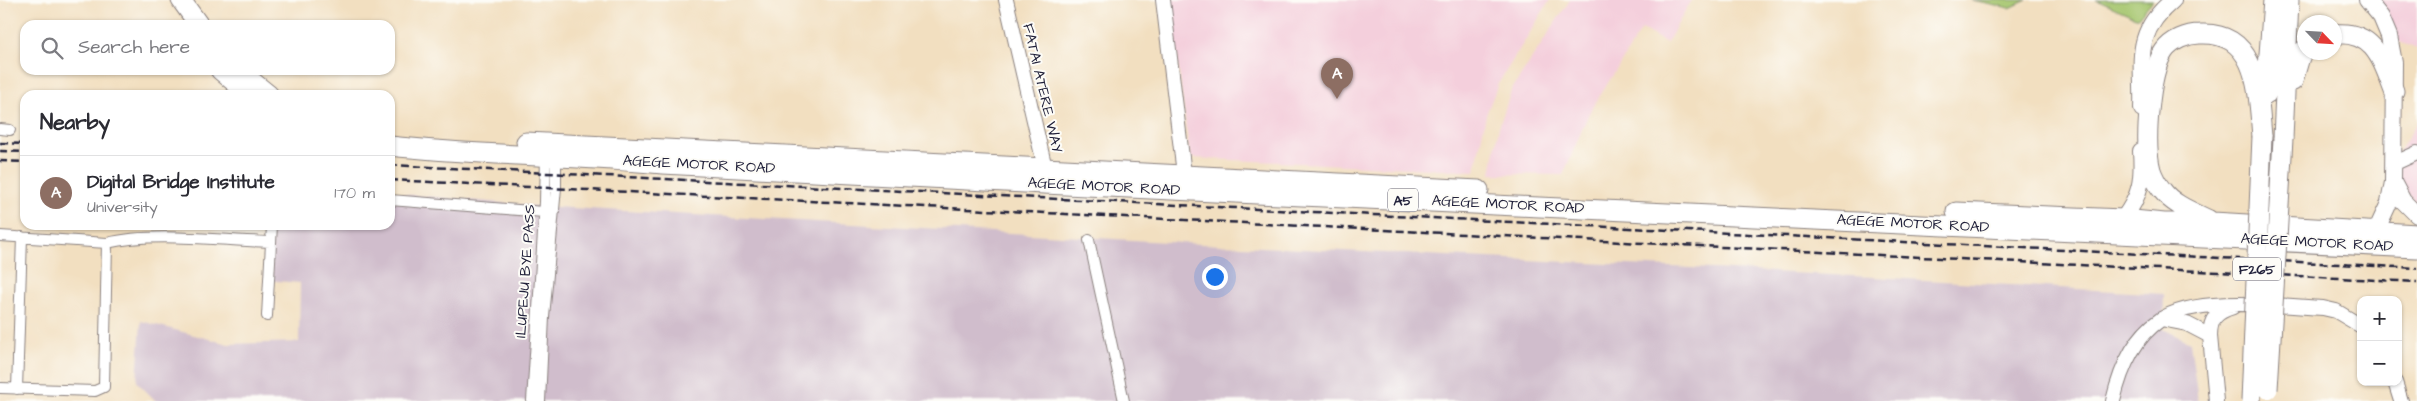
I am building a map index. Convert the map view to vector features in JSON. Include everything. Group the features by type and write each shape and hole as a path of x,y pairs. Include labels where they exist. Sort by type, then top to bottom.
{"highway":[{"path":"167,0 180,20"},
{"path":"181,0 195,20"},
{"name":"F265","path":"2251,401 2262,136 2273,0"},
{"name":"F265","path":"2268,395 2289,0"},
{"path":"2213,222 2175,202 2162,190 2151,170 2149,150 2152,80 2165,50 2177,40 2190,34 2215,34 2245,56 2256,78 2262,136"},
{"path":"2342,34 2352,34 2370,43 2378,53 2394,91"},
{"path":"2283,139 2294,73 2300,60"},
{"path":"226,75 244,90"},
{"path":"244,75 263,90"},
{"name":"AGEGE MOTOR ROAD","path":"395,135 551,150 610,159 662,164 1044,176 1950,218 2123,219 2164,223 2213,222 2417,234"},
{"name":"AGEGE MOTOR ROAD","path":"395,146 551,150"},
{"name":"AGEGE MOTOR ROAD","path":"1044,176 1184,174 1950,218 2417,248"}],"main road":[{"name":"FATAI ATERE WAY","path":"1006,0 1044,176"},
{"path":"1163,0 1184,174"},
{"path":"2123,219 2134,205 2142,176 2143,89 2140,60 2144,40 2148,28 2173,0"},
{"path":"2367,0 2381,17 2389,36 2394,63 2393,182 2390,203 2376,231"},
{"path":"2393,164 2417,153"},
{"path":"2393,182 2403,201 2417,215"},
{"path":"2113,401 2119,377 2130,353 2143,336 2160,319 2188,308 2221,304 2323,308 2336,311 2357,324"},
{"path":"2216,401 2210,322 2217,314 2240,305"},
{"path":"2160,319 2187,324 2210,336"},
{"path":"2396,386 2401,401"}],"street":[{"name":"ILUPEJU BYE PASS","path":"532,401 544,212 551,150"},
{"name":"ILUPEJU BYE PASS","path":"540,401 544,317 556,188 551,150"},
{"path":"395,200 544,212"},
{"path":"267,316 271,230"},
{"path":"0,236 107,243 123,239 152,238 270,242"},
{"path":"17,389 22,237"},
{"path":"1090,240 1124,401"},
{"path":"0,388 95,391 104,387 107,243"}],"shaded area":[{"path":"1170,0 1550,0 1498,84 1486,115 1475,171 1190,158"},
{"path":"1570,0 1691,0 1667,43 1642,29 1589,113 1563,175 1491,174 1499,127 1511,91"},
{"path":"2377,0 2417,0 2417,49 2392,39"},
{"path":"2417,123 2417,203 2387,172"},
{"path":"395,193 536,206 1202,244 1873,277 2164,294 2163,329 2190,342 2198,401 156,401 137,382 141,321 228,344 299,342 300,283 265,280 270,230 395,230"}],"green space":[{"path":"1972,0 2027,0 2010,8"},
{"path":"2096,0 2153,0 2138,18"}],"railway":[{"path":"0,143 20,144"},
{"path":"0,151 20,152"},
{"path":"0,161 20,162"},
{"path":"395,165 2417,268"},
{"path":"395,180 2417,282"}],"place":[{"name":"Digital Bridge Institute","path":"1337,99"}]}
